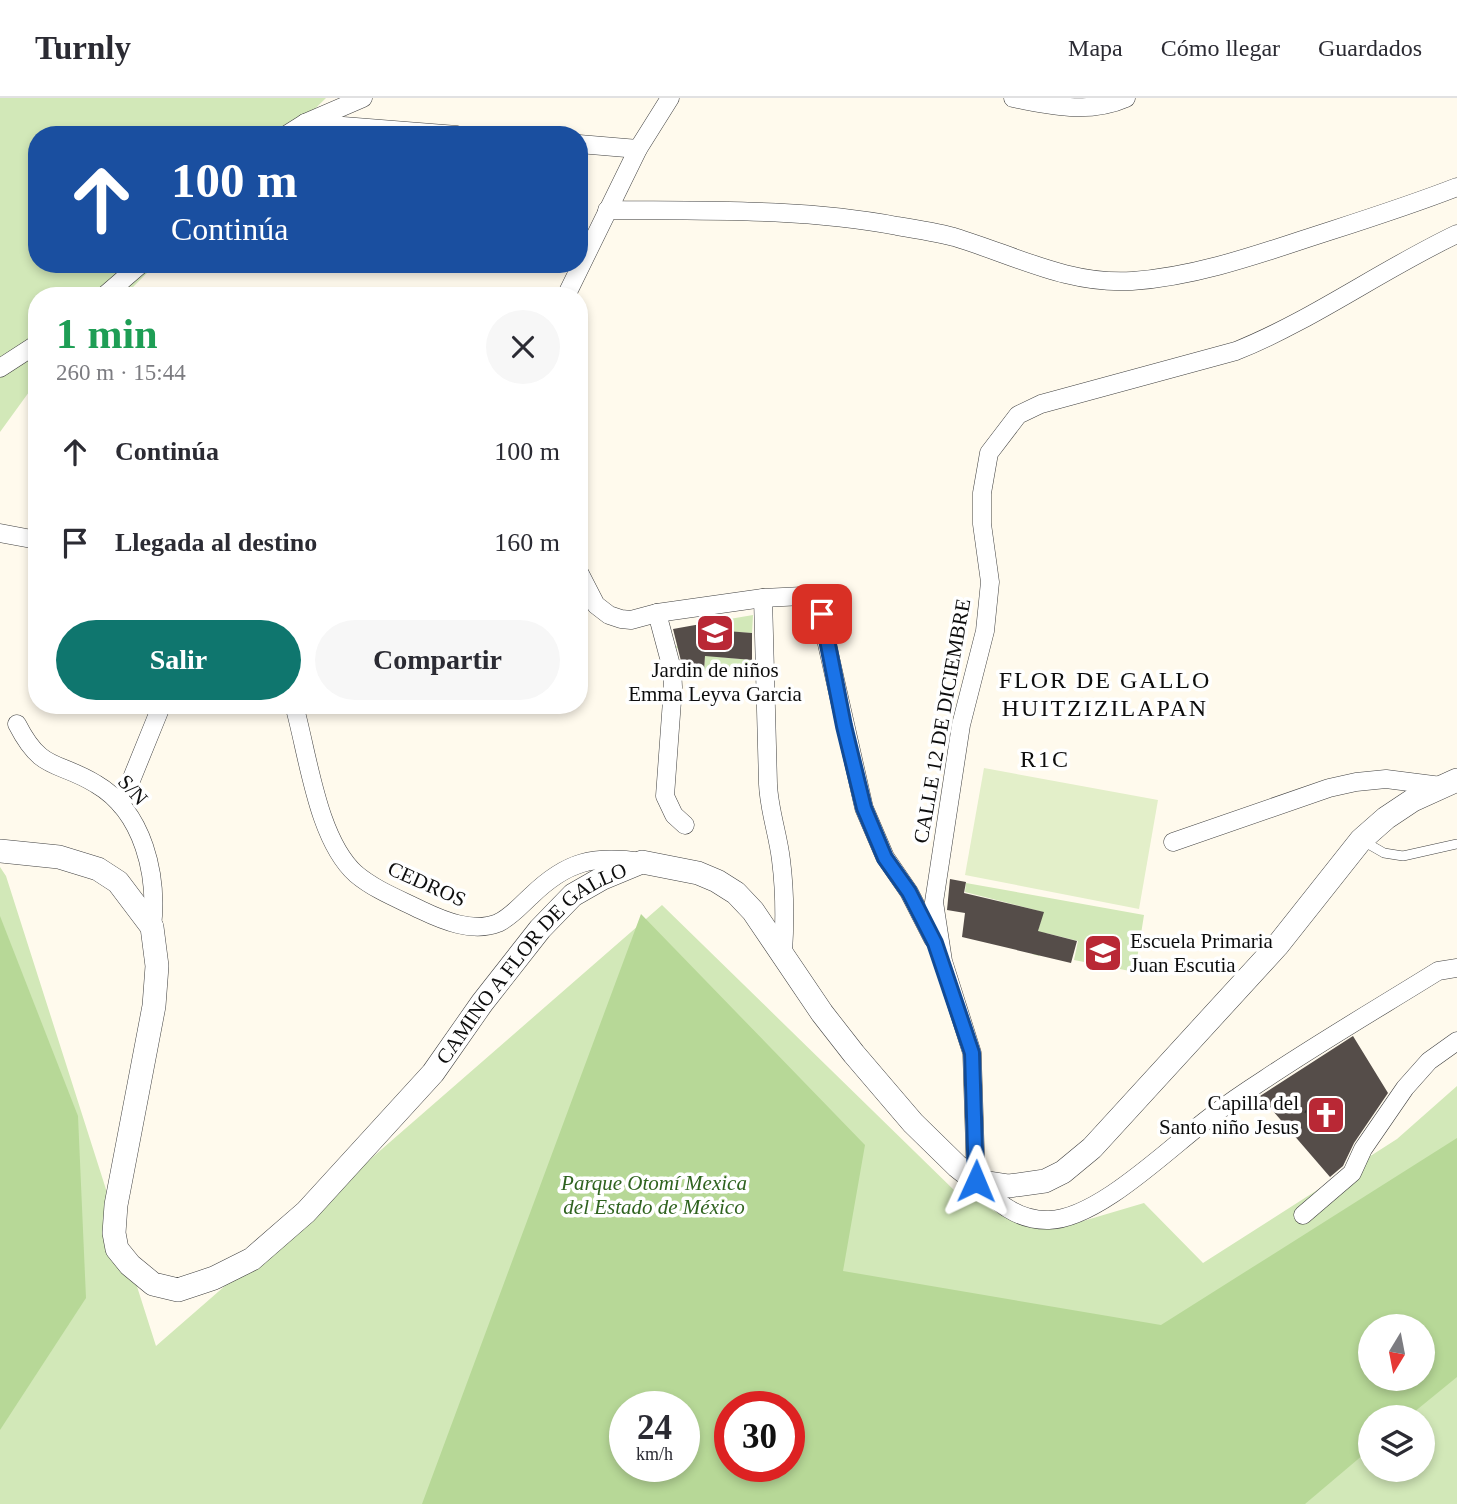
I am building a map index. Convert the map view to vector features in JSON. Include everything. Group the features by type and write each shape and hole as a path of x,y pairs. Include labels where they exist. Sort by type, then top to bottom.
{"street":[{"path":"300,126 363,98"},
{"path":"588,250 638,149 670,98"},
{"path":"1013,98 1036,103 1094,108 1126,98"},
{"path":"305,123 343,126"},
{"path":"588,145 638,149"},
{"path":"607,210 767,212 894,225 952,237 1063,275 1096,280 1132,281 1179,274 1264,252 1457,187"},
{"name":"CALLE 12 DE DICIEMBRE","path":"976,1181 972,1053 943,961 934,902 961,725 985,631 989,582 982,524 982,493 989,453 1018,415 1041,404 1236,351 1266,339 1457,234"},
{"path":"114,287 131,273"},
{"path":"0,368 28,350"},
{"path":"0,533 28,538"},
{"path":"588,589 596,605 609,615 631,620 657,613 763,598 803,596 818,604 844,726 873,833 885,858 921,913 943,961"},
{"path":"763,598 768,784 770,808 781,858 785,919 783,953"},
{"path":"657,613 672,669 673,687 665,796 674,815 685,825"},
{"path":"121,804 158,714"},
{"name":"CEDROS","path":"295,714 321,810 338,853 358,876 432,915 475,928 487,926 512,915 552,876 572,865 603,859 642,862"},
{"name":"S/N","path":"17,724 26,742 38,756 49,764 106,790 121,804 134,823 148,860 155,901 152,927"},
{"path":"1173,842 1347,784 1385,779 1449,783"},
{"path":"976,1181 1009,1186 1045,1181 1063,1172 1092,1147 1277,946 1361,840 1386,818 1413,800 1449,783"},
{"name":"CAMINO A FLOR DE GALLO","path":"0,851 59,857 98,869 118,882 152,927 157,965 154,1006 116,1205 114,1233 117,1249 153,1284 178,1290 214,1278 252,1259 306,1212 433,1073 482,1003 548,921 573,895 601,878 642,862 677,867 717,881 736,893 753,911 822,1013 854,1054 913,1123 976,1181"},
{"path":"976,1181 998,1202 1026,1218 1049,1220 1071,1216 1093,1205 1149,1168 1212,1115 1267,1078 1438,971 1457,968"},
{"path":"1303,1215 1352,1172 1363,1149 1405,1088 1429,1061 1457,1041"}],"lane":[{"path":"1361,840 1384,853 1403,856 1457,844"}],"path":[{"path":"1249,1103 1259,1108 1293,1108 1306,1112"}],"green space":[{"path":"0,98 326,98 297,126 28,126 28,273 147,273 133,287 28,287 28,393 0,432"},
{"path":"753,615 752,633 721,631 721,657 751,660 751,667 704,671 705,654 672,647 717,640 712,622"},
{"path":"984,768 1158,800 1139,909 965,875"},
{"name":"Parque Otomí Mexica del Estado de México","path":"0,867 6,876 156,1346 662,905 956,1192 1056,1229 1144,1203 1203,1263 1397,1139 1457,1086 1457,1504 0,1504"},
{"path":"966,883 1144,915 1135,972 1074,960 1078,941 1046,933 1039,956 1032,954 1043,912 965,892"},
{"path":"641,914 865,1145 843,1271 1161,1325 1457,1138 1457,1377 1423,1405 1358,1405 1358,1459 1305,1504 422,1504"},
{"path":"0,916 78,1116 86,1298 0,1430"}],"building":[{"path":"712,622 714,630 752,633 752,660 705,656 704,671 684,673 673,629"},
{"path":"950,879 966,882 964,893 1044,912 1038,931 1077,941 1071,963 962,937 965,913 947,910"},
{"name":"Capilla del Santo niño Jesus","path":"1353,1036 1388,1093 1354,1143 1343,1166 1330,1177 1260,1096"}],"place":[{"name":"Jardin de niños Emma Leyva Garcia","path":"715,633"},
{"name":"Escuela Primaria Juan Escutia","path":"1103,953"},
{"name":"Capilla del Santo niño Jesus","path":"1326,1115"}],"district":[{"name":"FLOR DE GALLO HUITZIZILAPAN","path":"1105,694"},
{"name":"R1C","path":"1045,759"}],"route":[{"path":"822,614 844,726 864,808 885,858 927,924 943,961 972,1053 976,1181"}]}
